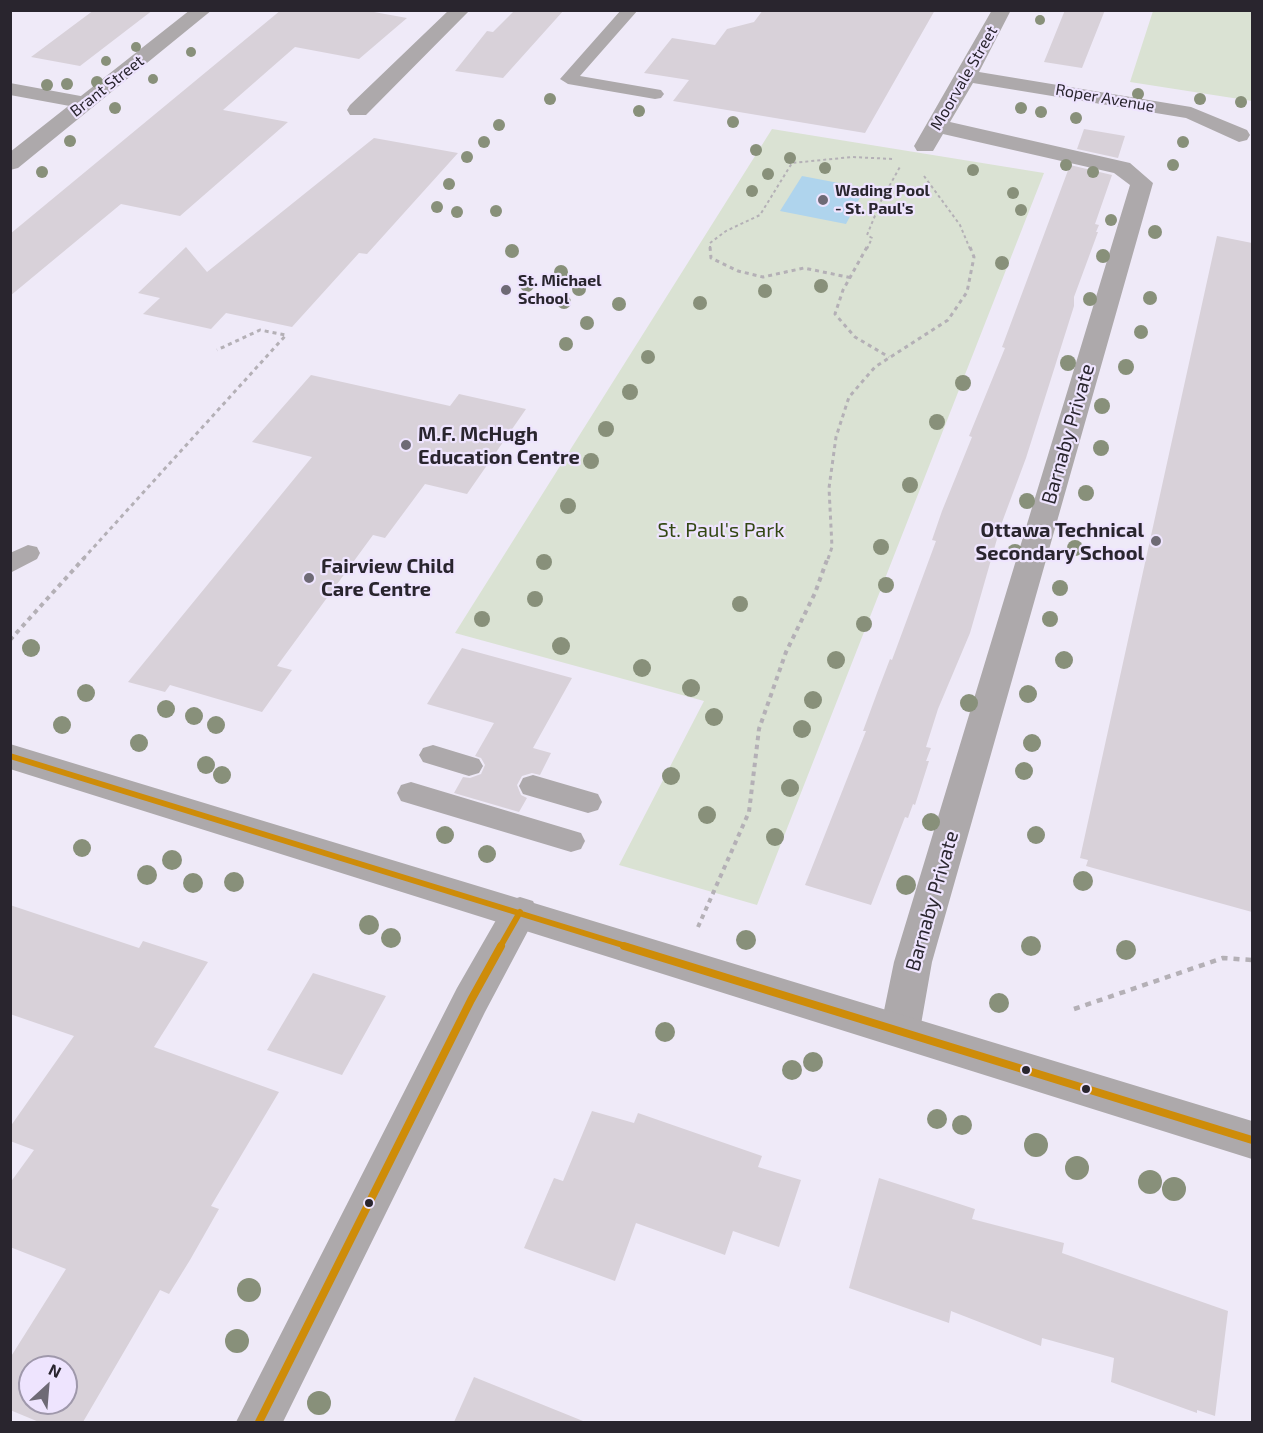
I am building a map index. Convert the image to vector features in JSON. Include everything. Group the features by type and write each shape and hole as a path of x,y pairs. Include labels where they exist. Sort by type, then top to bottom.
{"street":[{"name":"Brant Street","path":"10,163 203,10"},
{"path":"358,110 461,10"},
{"name":"Moorvale Street","path":"931,136 967,76 1002,10"},
{"name":"Roper Avenue","path":"967,76 1191,112 1239,135"},
{"path":"10,88 86,103"},
{"name":"Barnaby Private","path":"900,1030 913,962 1142,183 1122,168 931,136"},
{"path":"10,756 1252,1140"},
{"path":"259,1422 466,1011 520,912"}],"lane":[{"path":"630,10 568,79 656,94"},
{"path":"433,755 469,766"},
{"path":"533,786 588,802"},
{"path":"411,793 571,841"}],"path":[{"path":"684,964 749,812 759,729 786,652 815,593 832,547 829,488 836,436 849,397 875,367 948,320 968,292 974,257 960,225 916,165 931,136"},
{"path":"852,278 804,268 763,277 738,271 711,258 710,243 726,231 760,215 792,163 852,157 895,159"},
{"path":"888,186 867,235 872,238 852,278 843,290 835,314 855,337 889,357"},
{"path":"10,640 286,335 260,330 217,350"},
{"path":"1074,1010 1223,958 1252,960"}],"green space":[{"path":"1153,11 1252,11 1252,101 1130,82"},
{"name":"St. Paul's Park","path":"772,129 1044,173 757,905 619,865 704,701 455,633"}],"water":[{"name":"Wading Pool - St. Paul's","path":"802,176 865,188 846,224 780,211"}],"building":[{"path":"94,10 153,10 80,66 31,57"},
{"path":"281,10 363,10 407,18 359,59 295,47 223,110 288,122 180,216 121,204 10,296 10,234"},
{"path":"515,10 564,10 503,78 455,71 487,31 493,32"},
{"path":"763,10 935,10 865,133 673,101 689,80 644,73 672,38 715,45 727,29 754,22"},
{"path":"1065,10 1105,10 1082,68 1044,62"},
{"path":"1084,129 1125,136 1118,158 1077,149"},
{"path":"374,138 458,153 367,254 359,253 292,327 226,313 211,329 143,314 160,298 138,293 186,247 207,272"},
{"path":"1070,165 1112,175 1095,224 1099,225 1096,232 1098,232 1074,297 1074,306 1026,458 1001,525 970,633 938,709 926,747 931,748 926,761 929,761 915,805 913,804 908,818 905,817 871,905 805,885 866,731 863,731 936,541 932,540 942,511 972,437 969,436 1005,348 1002,347"},
{"path":"1217,236 1252,243 1252,912 1086,866 1088,860 1080,858"},
{"path":"311,375 450,406 459,394 526,409 467,494 425,484 385,538 373,535 277,666 292,670 262,712 170,685 165,692 128,682 312,457 252,442"},
{"path":"462,648 572,678 533,748 551,753 540,775 532,773 522,776 517,785 521,795 527,798 519,812 454,793 463,777 470,778 481,774 485,765 481,758 475,756 494,723 427,704"},
{"path":"10,905 139,948 143,941 208,962 154,1047 279,1092 211,1206 219,1209 190,1260 169,1294 160,1290 83,1422 39,1422 22,1415 78,1415 78,1355 18,1355 18,1413 10,1410 10,1358 66,1269 10,1247 10,1183 34,1150 10,1141 10,1127 74,1036 10,1014"},
{"path":"313,973 386,996 342,1075 267,1050"},
{"path":"592,1111 634,1123 638,1113 762,1156 758,1167 801,1180 779,1247 733,1231 725,1255 636,1223 615,1281 524,1248 554,1178 563,1181"},
{"path":"879,1178 975,1209 972,1219 1064,1243 1062,1253 1228,1311 1215,1416 1197,1410 1197,1413 1111,1382 1114,1358 1042,1338 1041,1346 951,1311 949,1323 849,1288"},
{"path":"474,1377 583,1421 583,1422 454,1422"}],"transit line":[{"path":"10,756 1252,1140"},
{"path":"259,1422 471,1000 520,912"}],"place":[{"name":"Wading Pool - St. Paul's","path":"823,200"},
{"name":"St. Michael School","path":"506,290"},
{"name":"M.F. McHugh Education Centre","path":"406,445"},
{"name":"Ottawa Technical Secondary School","path":"1156,541"},
{"name":"Fairview Child Care Centre","path":"309,578"}]}
